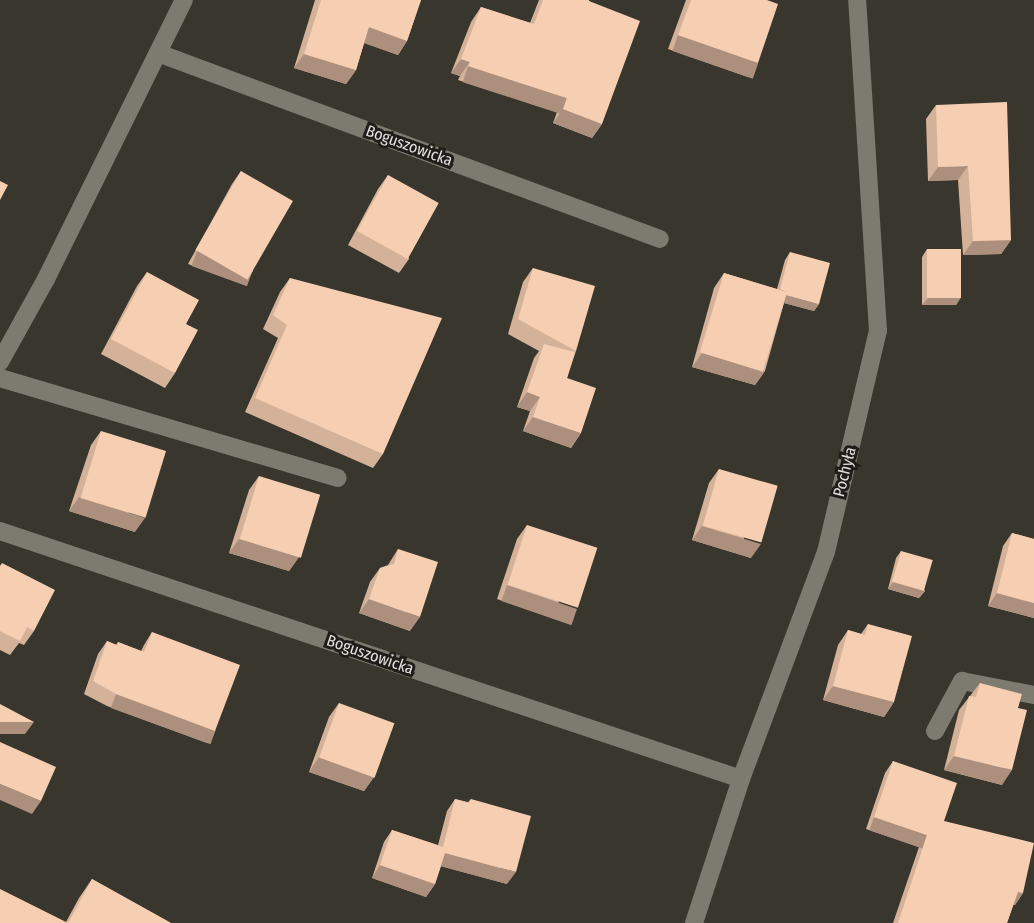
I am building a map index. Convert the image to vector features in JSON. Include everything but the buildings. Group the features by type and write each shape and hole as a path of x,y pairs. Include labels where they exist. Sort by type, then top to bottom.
{"street":[{"path":"0,362 46,279 184,0"},
{"name":"Pochyła","path":"694,923 741,779 826,552 879,331 857,0"},
{"name":"Boguszowicka","path":"158,53 660,239"},
{"path":"0,378 338,478"},
{"name":"Boguszowicka","path":"0,531 741,779"},
{"path":"935,731 962,681 1034,695"}]}
